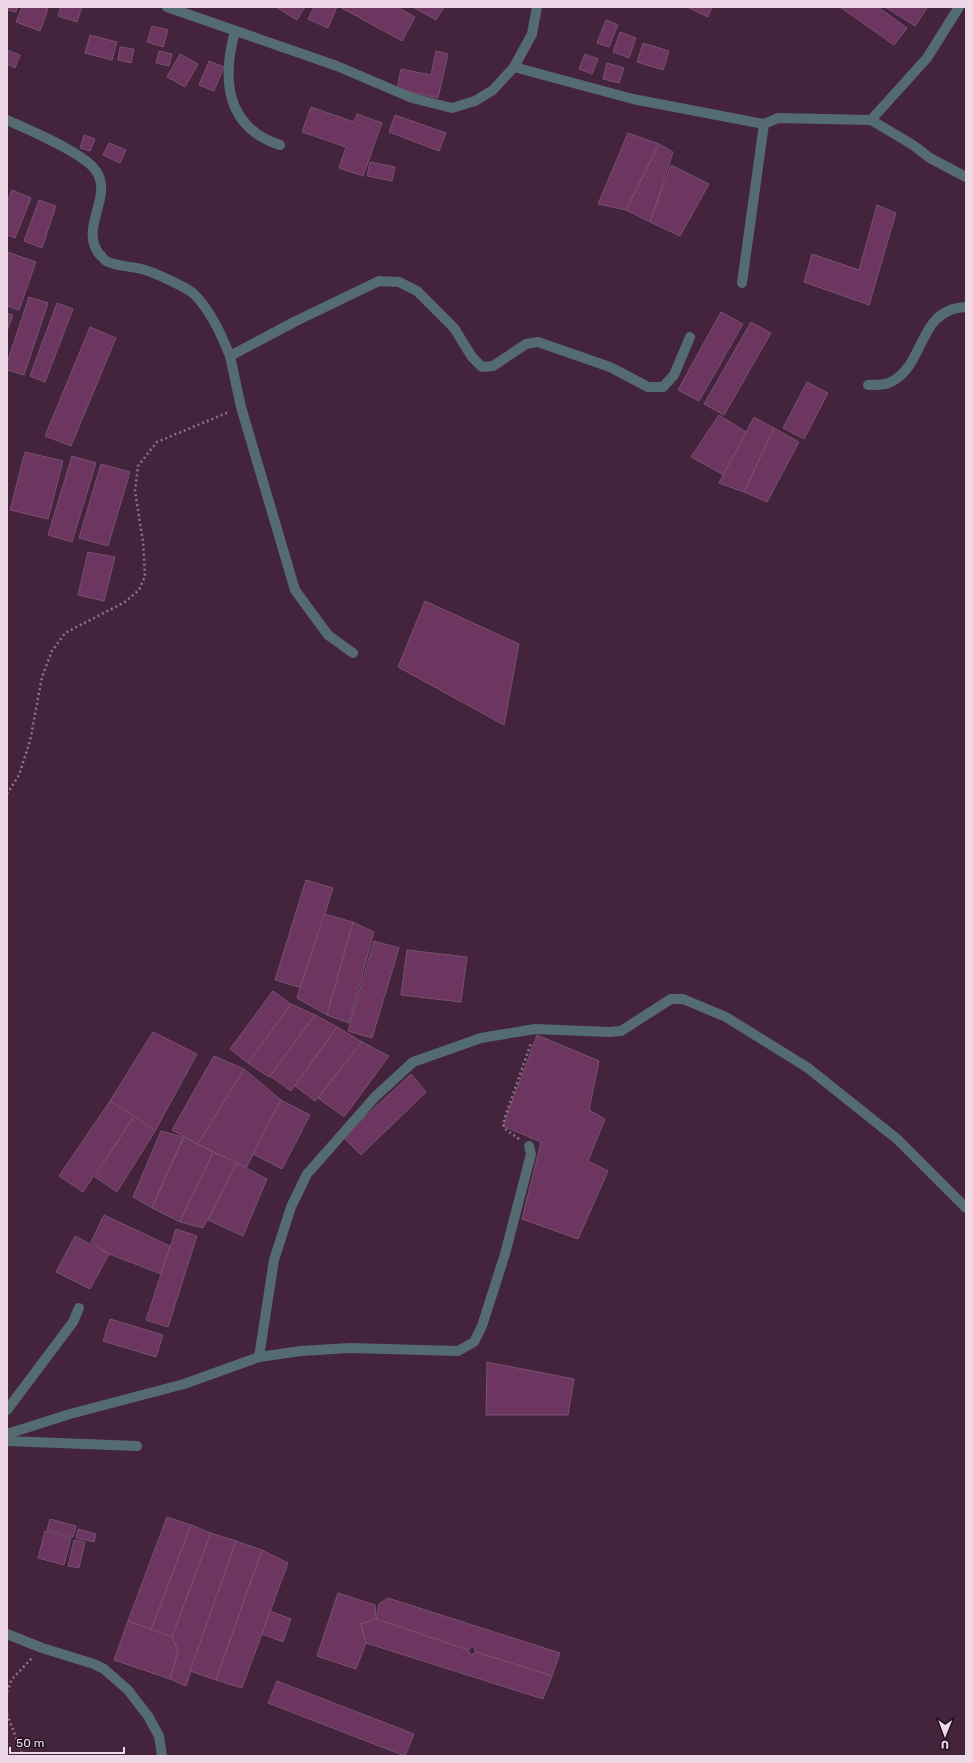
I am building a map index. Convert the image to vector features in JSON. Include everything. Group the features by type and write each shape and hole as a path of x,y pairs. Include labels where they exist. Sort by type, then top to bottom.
{"street":[{"path":"167,7 337,66 412,98 452,108 475,101 493,90 514,67 532,34 537,7"},
{"path":"871,120 927,58 959,7"},
{"path":"235,31 228,63 230,99 240,115 251,128 280,145"},
{"path":"514,67 633,99 764,124 778,118 871,120 914,145 930,158 966,176"},
{"path":"7,120 77,155 96,170 101,181 92,235 96,250 106,261 147,271 193,292 211,317 230,356 241,407 295,590 328,635 353,653"},
{"path":"742,283 764,124"},
{"path":"230,356 296,321 379,281 399,282 416,291 454,328 472,357 482,367 493,366 526,344 538,342 610,367 648,387 663,387 674,375 690,337"},
{"path":"868,385 889,383 905,373 927,331 936,319 944,312 955,308 966,307"},
{"path":"259,1357 274,1260 291,1207 307,1174 375,1096 413,1062 481,1038 536,1029 610,1032 621,1031 671,999 683,999 726,1017 808,1068 897,1139 966,1208"},
{"path":"7,1434 70,1414 184,1384 259,1357 301,1351 350,1348 458,1351 474,1342 482,1326 504,1254 530,1154 529,1146"},
{"path":"7,1410 73,1322 79,1308"},
{"path":"7,1441 137,1446"},
{"path":"7,1634 42,1648 94,1664 104,1669 128,1690 148,1716 159,1736 162,1756"}],"path":[{"path":"7,794 18,775 30,741 42,677 52,651 65,633 125,602 140,590 144,576 143,542 135,491 138,466 157,442 241,407"},
{"path":"529,1146 504,1128 502,1123 536,1029"},
{"path":"7,1692 12,1679 42,1648"},
{"path":"7,1714 23,1756"}],"building":[{"path":"7,7 18,7 16,12 7,10"},
{"path":"22,7 43,7 48,9 40,31 16,22"},
{"path":"61,7 82,7 77,22 58,16"},
{"path":"276,7 305,7 297,20"},
{"path":"314,7 337,7 328,28 308,19"},
{"path":"340,7 397,7 415,17 402,41"},
{"path":"413,7 444,7 436,20"},
{"path":"687,7 712,7 708,17"},
{"path":"840,7 878,7 907,28 894,45"},
{"path":"885,7 925,7 927,8 915,26"},
{"path":"606,20 618,25 609,47 597,43"},
{"path":"152,26 168,30 163,47 147,42"},
{"path":"620,32 636,38 629,58 613,52"},
{"path":"90,35 117,42 112,60 85,53"},
{"path":"643,43 669,51 663,70 637,62"},
{"path":"120,47 134,49 131,63 118,60"},
{"path":"7,50 20,55 15,68 7,64"},
{"path":"159,51 172,54 169,66 156,63"},
{"path":"436,51 448,54 438,98 397,89 401,69 431,75"},
{"path":"180,54 198,64 185,87 167,77"},
{"path":"585,54 598,59 592,74 579,69"},
{"path":"209,61 224,67 214,91 199,85"},
{"path":"607,63 624,68 619,83 603,79"},
{"path":"311,107 354,122 357,114 382,123 363,176 339,168 346,147 302,132"},
{"path":"395,115 446,133 439,151 389,132"},
{"path":"628,133 659,144 626,210 598,204"},
{"path":"84,135 95,139 90,151 80,148"},
{"path":"109,143 126,150 120,163 103,155"},
{"path":"659,144 673,152 650,222 626,210"},
{"path":"370,162 395,167 392,181 367,176"},
{"path":"671,165 709,184 680,236 650,222"},
{"path":"12,190 31,198 15,238 7,235 7,202"},
{"path":"39,200 56,206 42,248 24,241"},
{"path":"877,205 896,213 869,305 804,282 812,254 859,270"},
{"path":"7,252 36,262 19,310 7,306"},
{"path":"29,297 48,303 24,375 7,370 7,363"},
{"path":"57,303 73,309 45,382 30,376"},
{"path":"721,312 743,324 699,401 678,390"},
{"path":"7,313 13,315 7,331"},
{"path":"751,322 771,333 724,415 704,404"},
{"path":"90,327 116,338 71,446 45,436"},
{"path":"807,382 828,393 804,439 783,428"},
{"path":"719,415 746,432 724,475 691,457"},
{"path":"754,417 774,428 744,492 719,483"},
{"path":"774,428 799,442 767,502 744,492"},
{"path":"25,452 63,461 48,519 10,510"},
{"path":"72,456 96,463 72,542 48,535"},
{"path":"101,464 130,472 108,546 79,538"},
{"path":"88,552 115,557 104,601 78,595"},
{"path":"425,601 519,644 504,725 398,667"},
{"path":"306,880 333,888 302,988 275,980"},
{"path":"324,914 353,922 327,1015 297,998"},
{"path":"353,922 374,932 349,1023 327,1015"},
{"path":"374,941 399,948 372,1038 348,1031"},
{"path":"407,950 467,957 461,1002 401,995"},
{"path":"273,991 291,1004 248,1063 230,1049"},
{"path":"291,1004 315,1015 269,1077 248,1063"},
{"path":"315,1015 337,1027 291,1091 270,1076"},
{"path":"337,1027 362,1042 315,1101 295,1086"},
{"path":"153,1032 197,1054 155,1131 110,1101"},
{"path":"537,1035 599,1061 589,1110 605,1119 588,1161 608,1171 578,1239 522,1219 541,1142 503,1126"},
{"path":"362,1042 389,1056 344,1117 318,1098"},
{"path":"214,1056 244,1069 198,1144 172,1130"},
{"path":"244,1069 281,1100 246,1168 198,1144"},
{"path":"411,1074 426,1092 361,1155 343,1137"},
{"path":"281,1100 310,1115 282,1169 253,1154"},
{"path":"110,1101 134,1116 83,1192 59,1176"},
{"path":"134,1116 155,1131 117,1192 95,1177"},
{"path":"161,1131 183,1137 152,1208 133,1197"},
{"path":"184,1137 213,1152 180,1222 152,1208"},
{"path":"213,1152 237,1163 203,1228 180,1222"},
{"path":"237,1163 267,1179 243,1236 208,1220"},
{"path":"104,1215 170,1246 161,1274 109,1254 91,1242"},
{"path":"176,1229 197,1236 168,1327 146,1320"},
{"path":"75,1236 109,1254 90,1289 56,1272"},
{"path":"110,1319 163,1335 156,1357 103,1341"},
{"path":"487,1362 574,1379 568,1415 486,1415"},
{"path":"167,1517 191,1525 151,1630 128,1621"},
{"path":"50,1519 76,1526 73,1537 47,1530"},
{"path":"191,1525 211,1533 172,1637 151,1630"},
{"path":"78,1529 96,1534 94,1542 76,1538"},
{"path":"45,1531 71,1538 64,1565 38,1558"},
{"path":"211,1533 236,1541 186,1686 170,1679 178,1651 172,1637"},
{"path":"74,1540 85,1542 79,1568 68,1566"},
{"path":"236,1541 262,1550 216,1680 190,1671"},
{"path":"262,1550 288,1563 242,1688 216,1680"},
{"path":"338,1593 375,1605 376,1619 361,1624 366,1643 356,1669 317,1656"},
{"path":"388,1598 560,1653 552,1676 476,1652 473,1646 468,1650 376,1619 379,1604"},
{"path":"270,1611 291,1619 283,1642 262,1634"},
{"path":"376,1619 468,1650 471,1655 476,1652 552,1676 543,1699 366,1643 361,1624"},
{"path":"128,1621 172,1637 178,1651 170,1679 114,1660"},
{"path":"277,1681 414,1734 405,1756 268,1703"}]}
